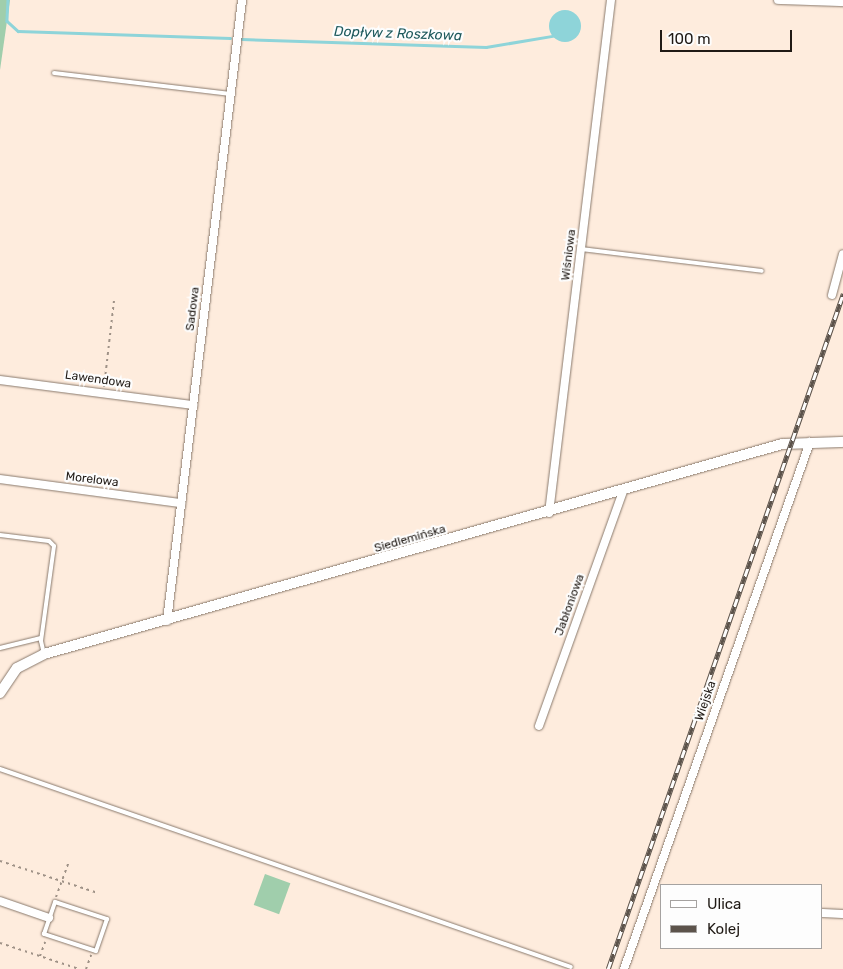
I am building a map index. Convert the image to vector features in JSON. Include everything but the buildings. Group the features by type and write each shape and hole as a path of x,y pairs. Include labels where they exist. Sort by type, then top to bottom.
{"street":[{"name":"Sadowa","path":"167,621 242,0"},
{"name":"Wiśniowa","path":"549,513 611,0"},
{"path":"778,0 843,2"},
{"path":"832,295 843,254"},
{"name":"Lawendowa","path":"0,380 193,405"},
{"name":"Wiejska","path":"624,969 810,442"},
{"name":"Siedlemińska","path":"0,693 17,668 44,654 549,513 782,444 843,442"},
{"name":"Morelowa","path":"0,479 181,503"},
{"name":"Jabłoniowa","path":"539,726 623,491"},
{"path":"0,901 49,918"},
{"path":"823,913 843,914"}],"lane":[{"path":"54,73 231,94"},
{"path":"581,250 762,271"},
{"path":"0,535 49,541 54,546 41,638 44,654"},
{"path":"0,648 41,638"},
{"path":"0,769 571,967"},
{"path":"54,902 107,919 96,952 47,935 49,918 54,902"}],"path":[{"path":"104,392 114,300"},
{"path":"0,861 98,893"},
{"path":"54,902 69,861"},
{"path":"40,956 47,935"},
{"path":"0,942 79,969"},
{"path":"86,969 92,950"}],"green space":[{"path":"0,0 10,0 0,70"},
{"path":"265,874 290,883 279,914 254,905"}],"water":[{"path":"565,10 571,11 576,15 580,20 580,32 576,37 571,41 565,42 559,41 554,37 550,32 549,26 550,20 554,15 559,11"}],"waterway":[{"name":"Dopływ z Roszkowa","path":"8,0 7,21 18,31 230,38"},
{"name":"Dopływ z Roszkowa","path":"242,39 486,47 552,36"}],"railway":[{"path":"608,969 843,294"}]}
